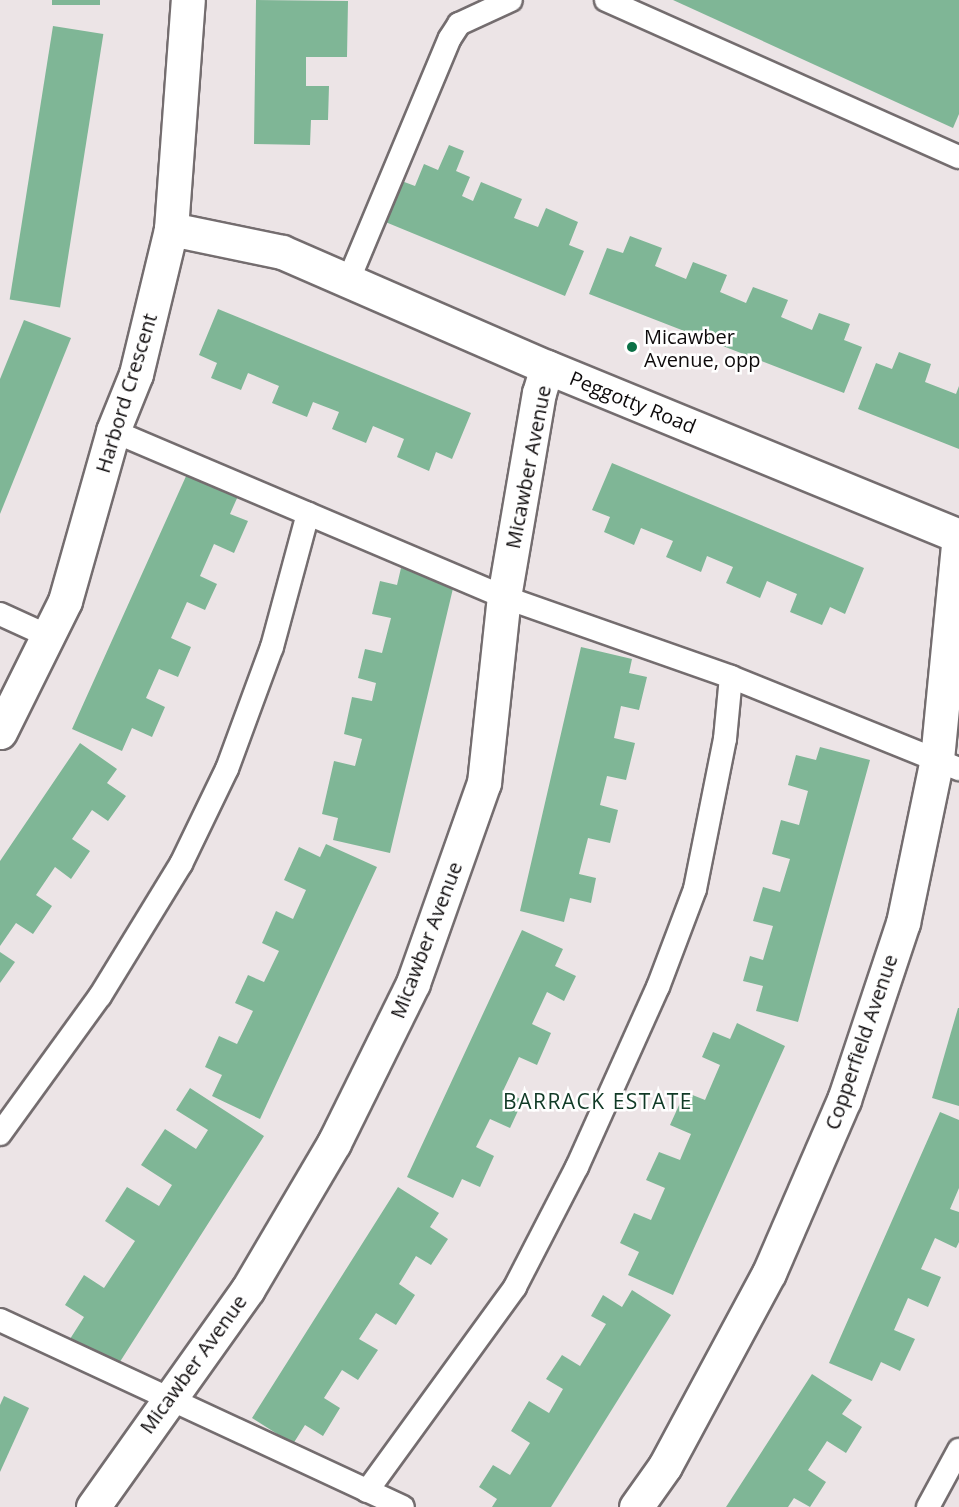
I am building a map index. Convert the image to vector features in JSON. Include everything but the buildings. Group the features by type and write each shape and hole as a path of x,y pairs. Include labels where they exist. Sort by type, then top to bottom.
{"street":[{"name":"Harbord Crescent","path":"0,732 65,601 113,431 136,374 171,229 188,0"},
{"name":"Peggotty Road","path":"171,229 282,252 349,279 548,367 959,536"},
{"name":"Micawber Avenue","path":"93,1507 166,1400 248,1289 334,1143 413,983 484,783 504,597 539,393 548,367"},
{"name":"Copperfield Avenue","path":"636,1507 665,1466 769,1273 844,1100 903,923 948,764 959,536"}],"lane":[{"path":"349,279 450,38 459,24 511,0"},
{"path":"606,0 959,157"},
{"path":"113,431 504,597 731,677 948,764"},
{"path":"0,1134 100,996 182,864 227,769 272,647 308,514"},
{"path":"0,614 48,636"},
{"path":"367,1491 515,1287 587,1146 658,987 695,889 725,739 731,677"},
{"path":"0,1320 166,1400 403,1507"},
{"path":"928,1507 959,1450"}],"place":[{"name":"Micawber Avenue, opp","path":"632,347"}],"district":[{"name":"BARRACK ESTATE","path":"598,1101"}]}
